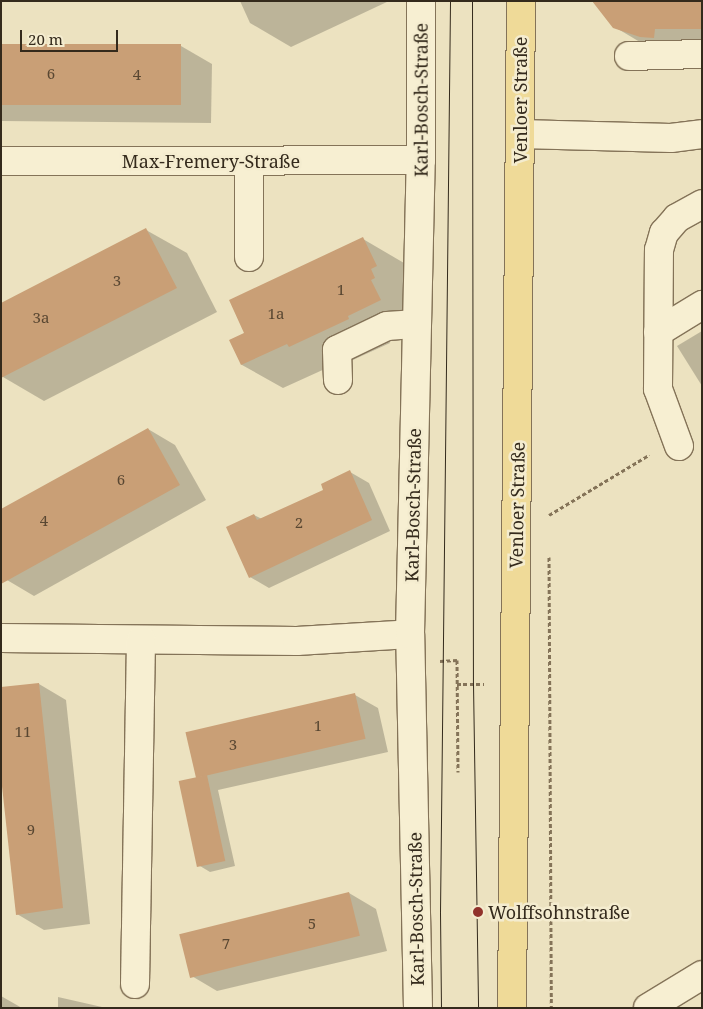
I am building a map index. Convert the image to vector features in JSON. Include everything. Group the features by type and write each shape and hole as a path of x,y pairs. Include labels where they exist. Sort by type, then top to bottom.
{"main road":[{"name":"Venloer Straße","path":"512,1008 521,1"}],"street":[{"name":"Karl-Bosch-Straße","path":"418,1008 410,634 421,160 421,1"},
{"path":"629,56 702,54"},
{"path":"520,134 671,138 702,134"},
{"name":"Max-Fremery-Straße","path":"1,161 421,160"},
{"path":"249,161 249,257"},
{"path":"677,440 658,389 659,250 664,233 677,218 702,204"},
{"path":"658,332 702,305"},
{"path":"338,380 338,350 387,326 417,324"},
{"path":"1,638 297,641 410,634"},
{"path":"135,984 141,640"},
{"path":"648,1008 702,975"}],"path":[{"path":"549,515 677,440"},
{"path":"549,506 549,525"},
{"path":"549,553 550,1008"},
{"path":"457,660 458,772"}],"building":[{"path":"592,1 702,1 702,29 655,29 654,38 640,37 613,28"},
{"path":"1,44 181,44 181,105 1,105"},
{"path":"146,228 177,288 1,378 1,303"},
{"path":"363,237 377,266 371,269 375,278 371,280 381,300 348,316 349,319 289,347 287,344 241,365 229,340 244,333 229,300"},
{"path":"148,428 180,485 1,584 1,509"},
{"path":"350,470 372,520 249,578 226,527 254,514 257,520 323,490 321,484"},
{"path":"39,683 63,908 16,915 1,777 1,687"},
{"path":"355,693 366,739 196,778 185,732"},
{"path":"207,775 225,861 197,867 179,781"},
{"path":"349,892 360,936 190,978 179,934"}],"tram line":[{"path":"441,1008 440,912 450,1"},
{"path":"472,1 473,684 478,1008"}],"place":[{"name":"Wolffsohnstraße","path":"478,912"}]}
